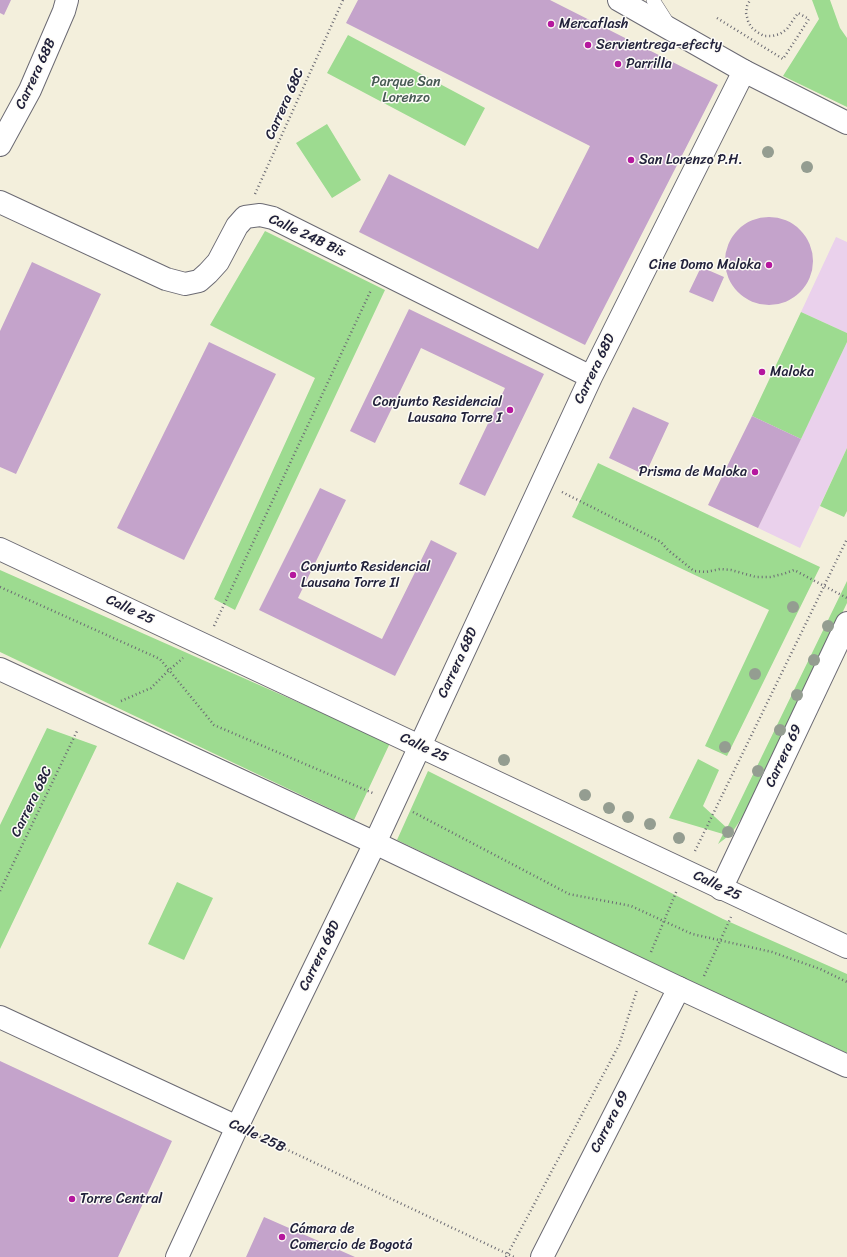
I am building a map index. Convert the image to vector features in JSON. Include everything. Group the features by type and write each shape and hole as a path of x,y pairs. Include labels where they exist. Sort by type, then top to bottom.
{"street":[{"name":"Carrera 68B","path":"0,145 30,90 67,0"},
{"path":"619,0 744,71 847,123"},
{"name":"Carrera 68D","path":"177,1257 237,1127 375,843 590,377 744,71"},
{"path":"0,202 166,280 185,284 199,281 218,262 237,226 245,217"},
{"name":"Calle 24B Bis","path":"245,217 260,215 273,218 590,377"},
{"name":"Calle 25","path":"0,549 847,947"},
{"name":"Carrera 69","path":"721,889 847,623"},
{"path":"0,669 87,717 375,843 687,992 847,1066"},
{"name":"Carrera 69","path":"542,1257 687,992"},
{"name":"Calle 25B","path":"0,1016 237,1127"}],"lane":[{"path":"653,0 672,30"}],"path":[{"name":"Carrera 68C","path":"245,217 343,0"},
{"path":"717,18 783,59 809,19 798,13 787,29 780,34 764,36 751,27 748,21 746,13 750,0"},
{"path":"87,717 100,704 119,702 151,688 168,670 191,651 205,645 379,271"},
{"path":"542,482 661,542 668,550 694,570 706,572 720,569 731,570 756,577 784,574 794,570 847,598"},
{"path":"507,1255 619,1045 643,971 685,871 847,539"},
{"name":"Carrera 68C","path":"0,891 87,717"},
{"path":"687,992 720,940 740,898"},
{"name":"Calle 25B","path":"237,1127 514,1257"}],"shaded area":[{"path":"836,237 847,242 847,333 801,312"},
{"path":"847,342 847,448 800,548 758,528"}],"green space":[{"path":"812,0 830,0 840,28 847,38 847,107 783,76 819,19"},
{"name":"Parque San Lorenzo","path":"348,35 485,108 465,146 327,73"},
{"path":"327,124 361,180 332,198 296,143"},
{"path":"265,231 385,290 235,610 214,599 315,378 210,325"},
{"path":"801,312 847,333 847,342 801,439 752,416"},
{"path":"847,448 847,511 844,517 820,506"},
{"path":"598,463 820,567 727,756 705,746 769,610 572,517"},
{"path":"0,570 390,743 354,820 0,652"},
{"path":"847,581 847,603 747,810 731,834 718,844 723,834 669,818 698,759 719,770 703,806 727,828"},
{"path":"47,728 97,746 0,949 0,825"},
{"path":"428,771 723,919 847,974 847,1053 684,978 397,840"},
{"path":"177,882 213,898 184,960 148,944"}],"building":[{"path":"0,0 11,0 4,15 0,13"},
{"name":"San Lorenzo P.H.","path":"358,0 550,0 718,85 585,345 359,232 389,174 538,249 590,146 346,23"},
{"name":"Cine Domo Maloka","path":"760,217 778,217 794,224 806,236 813,252 813,270 806,286 794,298 778,305 760,305 744,298 732,286 725,270 725,252 732,236 744,224"},
{"path":"32,262 101,294 16,474 0,467 0,331"},
{"path":"701,267 724,277 713,302 689,292"},
{"name":"Conjunto Residencial Lausana Torre I","path":"409,309 544,374 485,496 459,484 505,388 421,348 375,443 350,431"},
{"path":"209,342 276,374 184,560 117,528"},
{"path":"633,407 669,423 645,475 609,458"},
{"name":"Prisma de Maloka","path":"752,416 801,439 758,528 708,505"},
{"name":"Conjunto Residencial Lausana Torre II","path":"320,488 346,500 298,598 382,639 431,540 457,553 395,676 259,610"},
{"name":"Torre Central","path":"0,1061 172,1141 118,1257 0,1257"},
{"name":"Cámara de Comercio de Bogotá","path":"264,1217 355,1257 246,1257"}],"place":[{"name":"Mercaflash","path":"551,24"},
{"name":"Servientrega-efecty","path":"588,45"},
{"name":"Parrilla","path":"618,64"},
{"name":"San Lorenzo P.H.","path":"631,160"},
{"name":"Cine Domo Maloka","path":"769,265"},
{"name":"Maloka","path":"762,372"},
{"name":"Conjunto Residencial Lausana Torre I","path":"510,410"},
{"name":"Prisma de Maloka","path":"755,472"},
{"name":"Conjunto Residencial Lausana Torre II","path":"293,575"},
{"name":"Torre Central","path":"72,1199"},
{"name":"Cámara de Comercio de Bogotá","path":"282,1237"}]}
